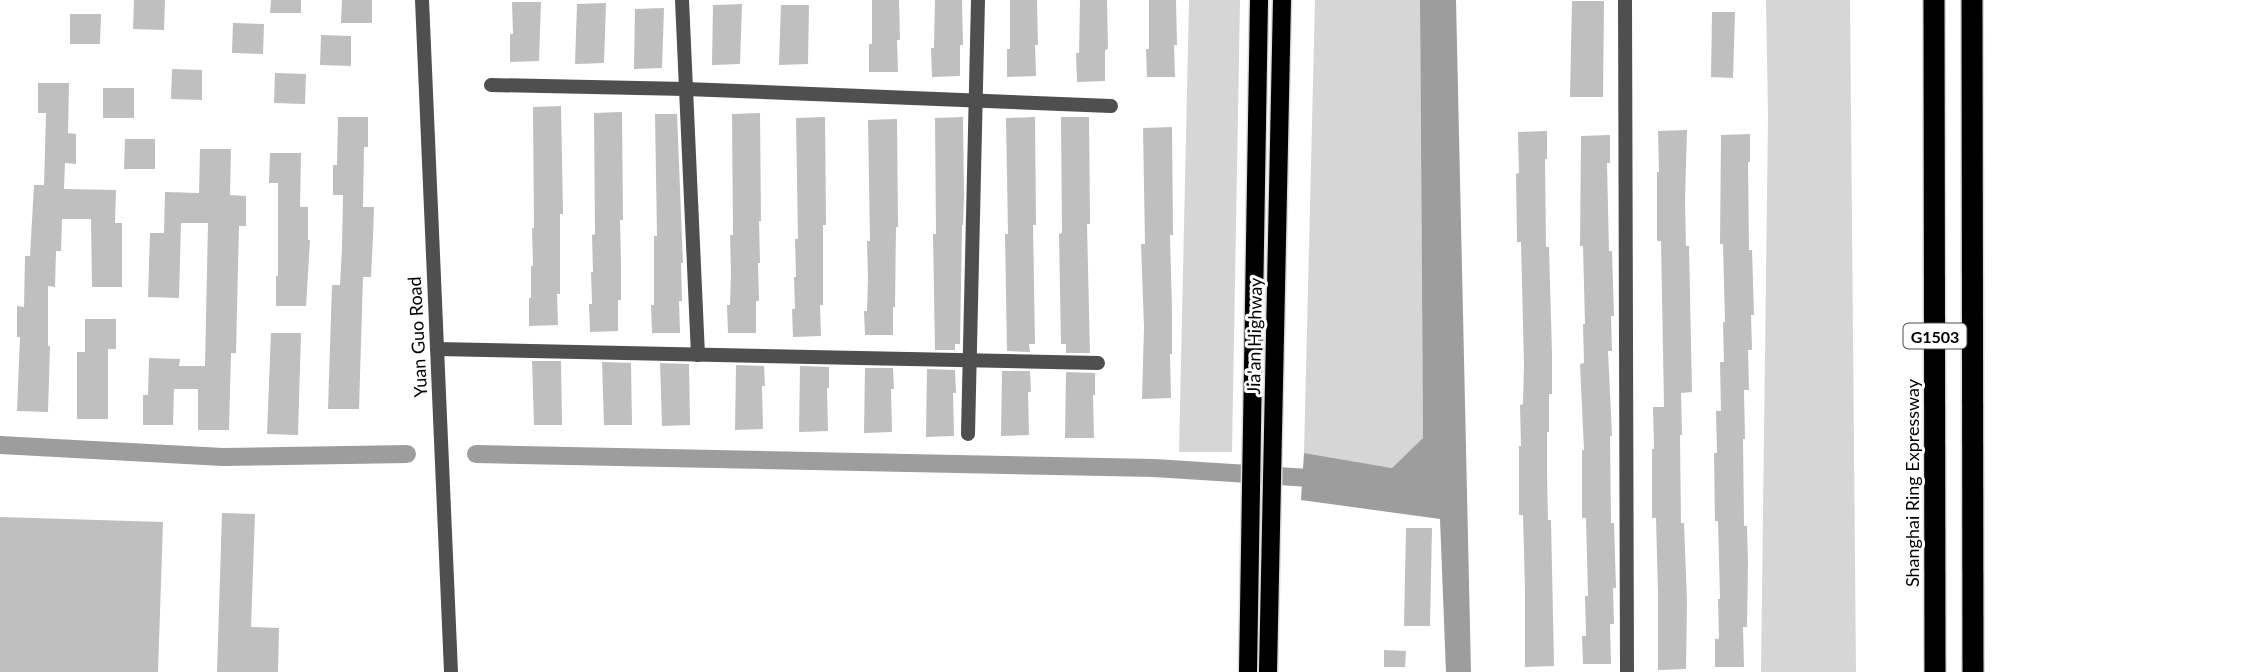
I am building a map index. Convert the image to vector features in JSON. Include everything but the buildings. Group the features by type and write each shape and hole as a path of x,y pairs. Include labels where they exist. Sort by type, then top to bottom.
{"highway":[{"name":"Shanghai Ring Expressway","path":"1934,0 1935,672"},
{"name":"G1503","path":"1972,0 1973,672"}],"main road":[{"name":"Jia'an Highway","path":"1248,672 1259,0"},
{"name":"Jia'an Highway","path":"1268,672 1282,0"}],"street":[{"name":"Yuan Guo Road","path":"422,0 452,672"},
{"path":"682,0 698,355"},
{"path":"968,434 978,0"},
{"path":"1625,0 1627,672"},
{"path":"491,85 686,89 1111,106"},
{"path":"437,349 1098,363"}],"shaded area":[{"path":"1189,0 1240,0 1232,452 1179,452"},
{"path":"1315,0 1420,0 1423,438 1392,468 1304,453"},
{"path":"1420,0 1456,0 1471,672 1446,672 1440,519 1301,500 1304,453 1392,468 1423,438"},
{"path":"1766,0 1850,0 1856,672 1761,672 1768,116"}],"waterway":[{"path":"0,445 223,457 407,454"},
{"path":"476,454 1154,468 1325,479"}]}
